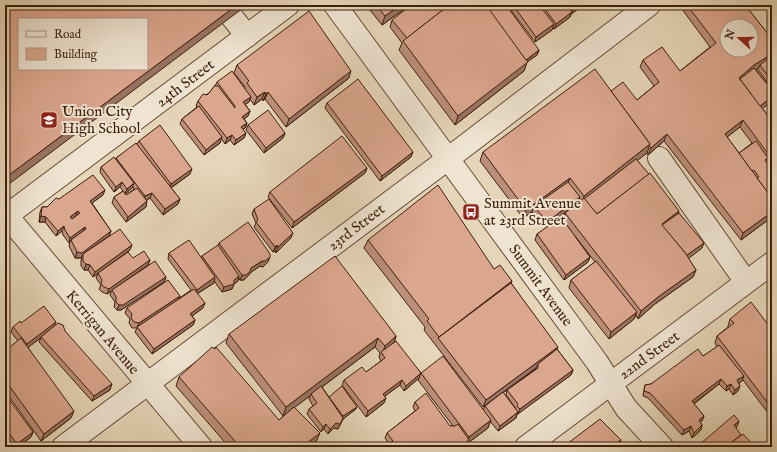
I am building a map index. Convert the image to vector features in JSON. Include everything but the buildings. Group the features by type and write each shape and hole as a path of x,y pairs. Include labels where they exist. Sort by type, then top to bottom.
{"street":[{"name":"24th Street","path":"6,216 288,5"},
{"name":"Summit Avenue","path":"335,5 449,158 597,362 626,408 662,447"},
{"name":"23rd Street","path":"63,447 449,158 649,5"},
{"path":"232,17 247,36"},
{"path":"659,158 746,282"},
{"name":"Kerrigan Avenue","path":"6,216 201,447"},
{"name":"22nd Street","path":"526,447 772,262"}],"place":[{"name":"Union City High School","path":"49,120"},
{"name":"Summit Avenue at 23rd Street","path":"471,212"}]}
